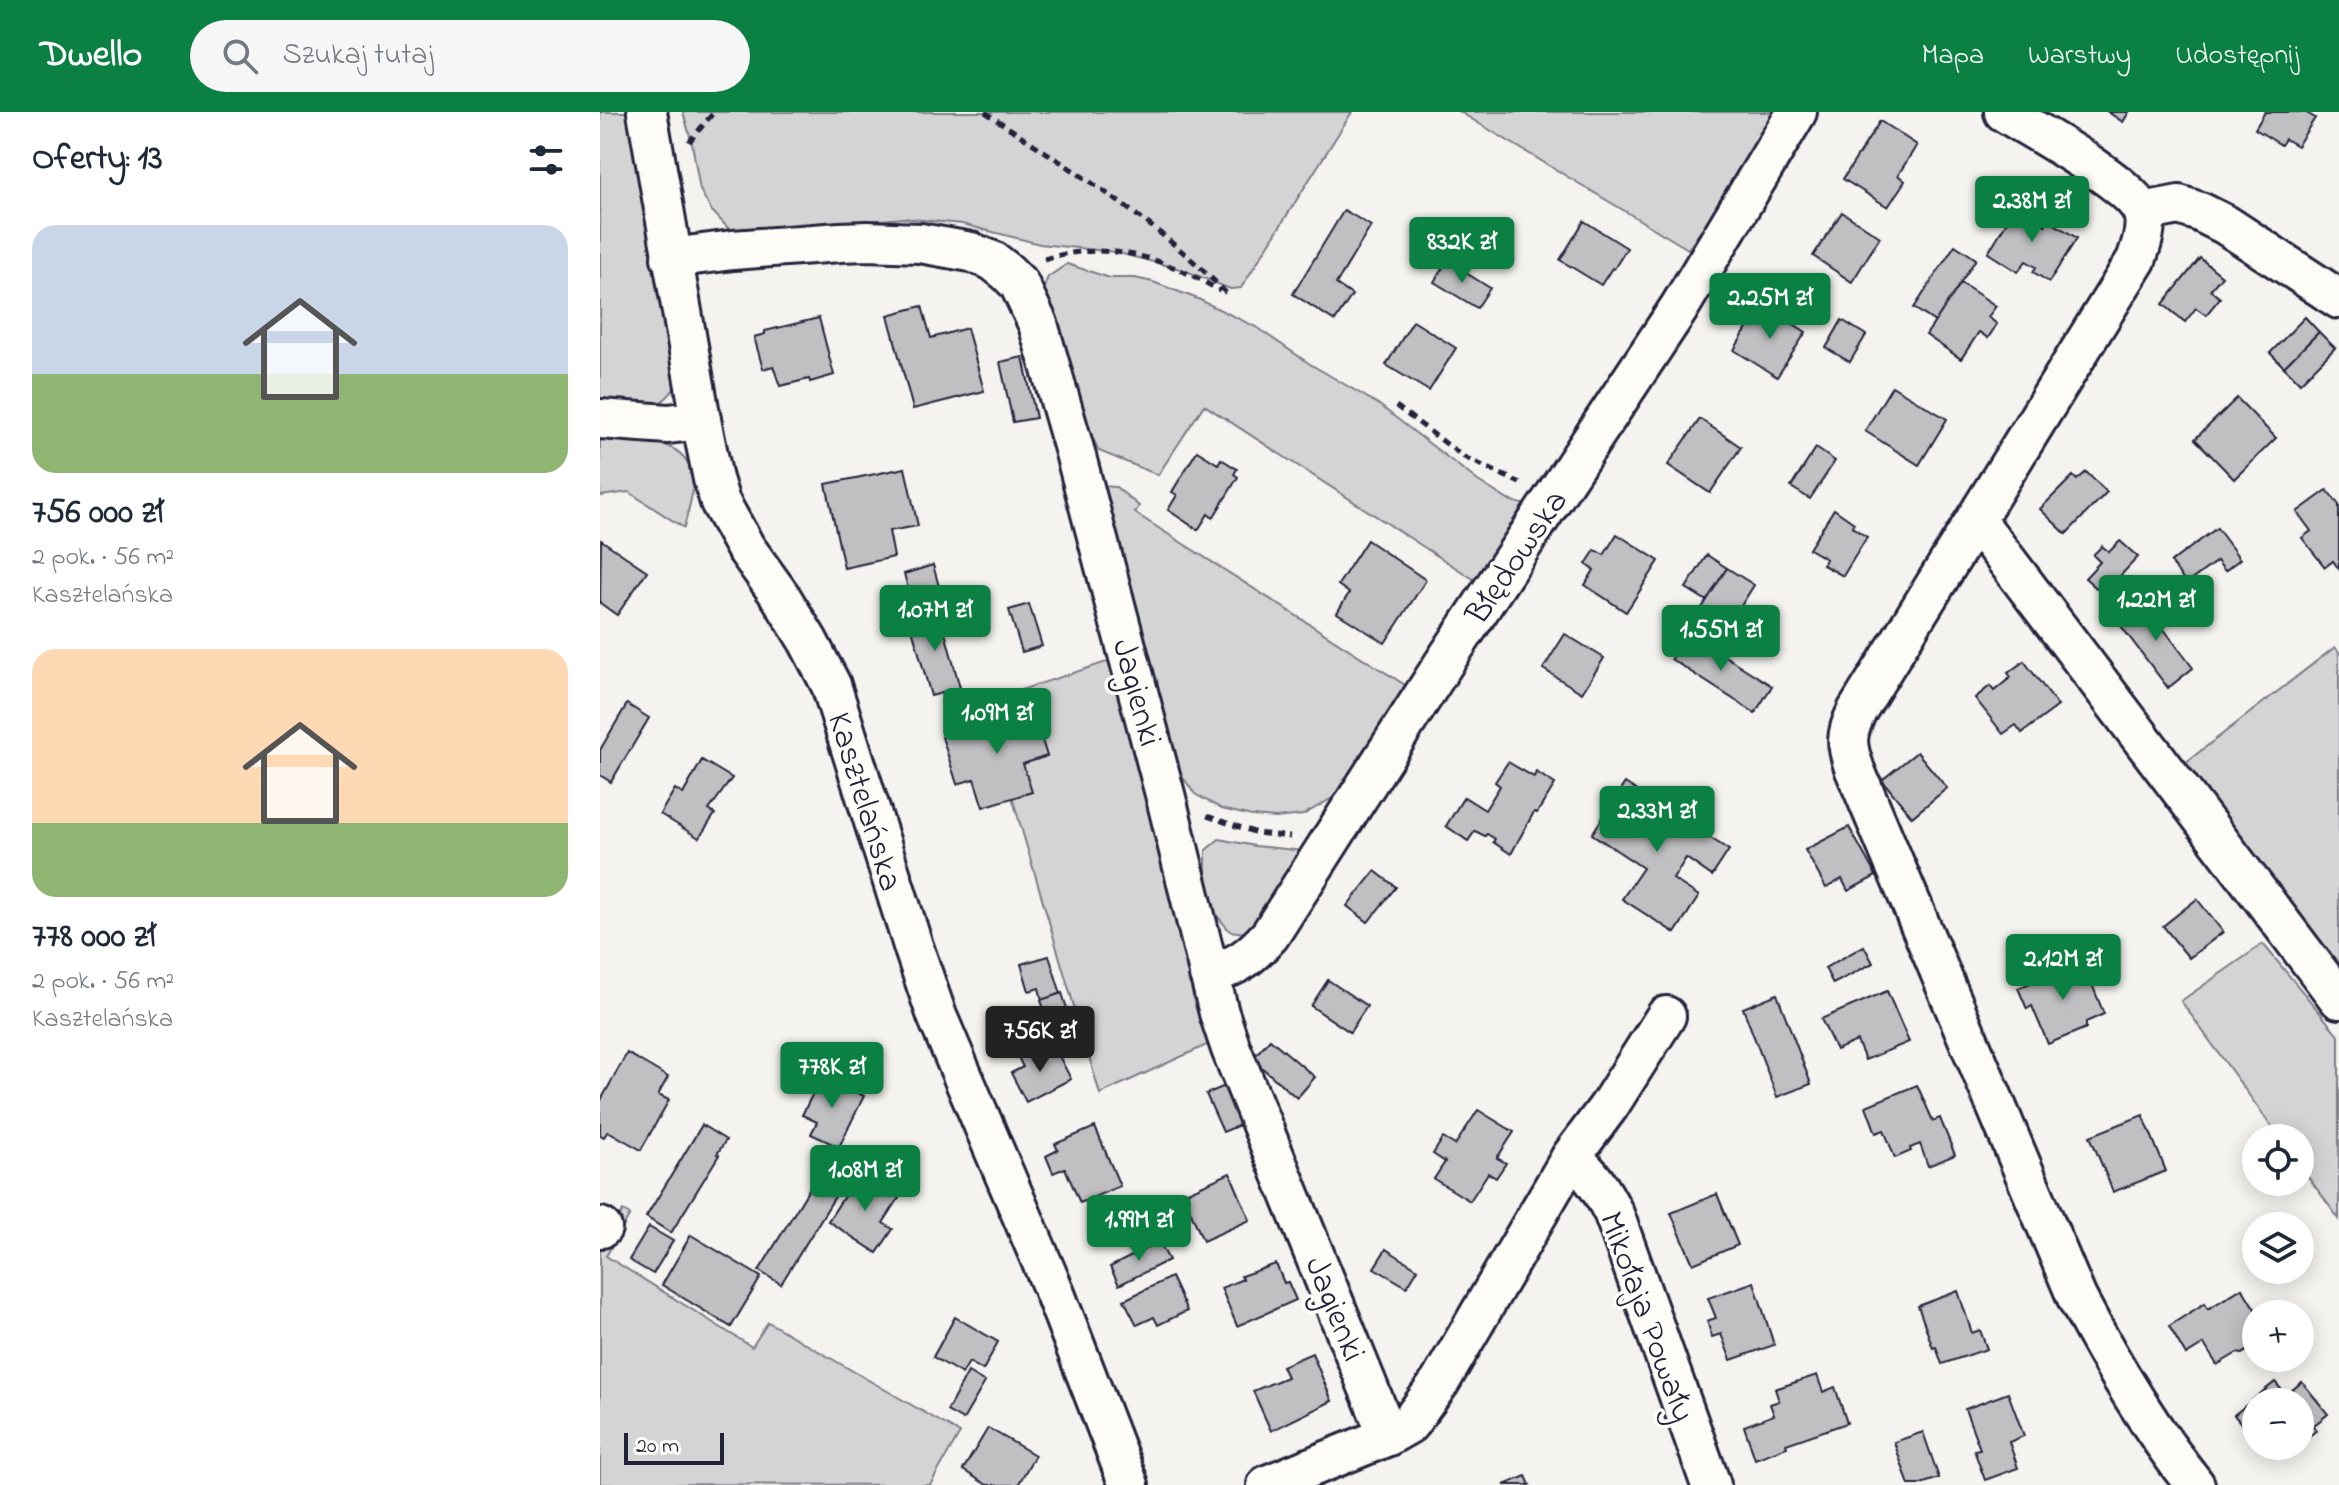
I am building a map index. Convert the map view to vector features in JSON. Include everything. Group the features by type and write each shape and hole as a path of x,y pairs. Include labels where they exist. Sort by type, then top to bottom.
{"street":[{"name":"Kasztelańska","path":"647,112 713,479 729,520 808,641 831,685 937,1016 1052,1286 1129,1485"},
{"name":"Błędowska","path":"1209,975 1232,968 1252,955 1270,935 1435,677 1679,308 1797,112"},
{"path":"2004,112 2126,191 2143,212 2144,237 2136,260 1857,711 1848,728 1848,749 2077,1298 2110,1359 2195,1485"},
{"path":"2143,212 2179,205 2200,212 2226,225 2339,299"},
{"name":"Jagienki","path":"671,258 764,248 893,241 971,252 993,261 1019,284 1038,324 1074,449 1209,975 1231,1049 1388,1436"},
{"path":"600,419 668,424 701,420"},
{"path":"1976,520 2339,999"},
{"path":"1267,1485 1388,1436 1409,1424 1440,1382 1571,1157 1609,1106 1666,1016"},
{"name":"Mikołaja Powały","path":"1571,1157 1601,1187 1614,1214 1711,1485"}],"path":[{"path":"985,112 1155,228 1228,295 1160,261 1124,252 1066,252 1007,272"},
{"path":"1396,406 1464,457 1555,496"},
{"path":"1166,798 1257,833 1302,838 1333,837"}],"shaded area":[{"path":"600,112 629,112 677,384 661,402 644,408 600,405"},
{"path":"683,112 1352,112 1241,288 1230,289 1184,270 1115,252 1040,244 962,224 903,218 816,226 754,236 728,228 711,210 700,190"},
{"path":"1460,112 1787,112 1688,249"},
{"path":"1067,264 1110,278 1153,282 1198,299 1256,327 1310,364 1378,404 1478,481 1508,500 1533,507 1481,584 1204,405 1158,475 1099,451 1042,292 1048,277"},
{"path":"600,438 658,443 683,456 690,467 693,483 684,528 629,492 600,496"},
{"path":"1102,486 1116,487 1139,506 1135,513 1416,692 1339,794 1303,815 1276,818 1222,809 1195,794 1179,772"},
{"path":"2335,647 2339,652 2339,973 2176,770"},
{"path":"1116,659 1209,1044 1100,1094 984,702"},
{"path":"1219,839 1315,852 1265,929 1245,933 1230,931 1210,908 1206,850"},
{"path":"2263,944 2339,1036 2339,1219 2314,1185 2314,1124 2270,1124 2181,1001"},
{"path":"623,1211 630,1215 606,1256 752,1347 768,1322 960,1433 930,1485 600,1484 600,1249"}],"building":[{"path":"2108,112 2129,112 2123,122"},
{"path":"2265,112 2305,112 2315,118 2297,146 2285,139 2281,145 2255,129"},
{"path":"1880,121 1917,145 1898,175 1905,181 1888,207 1843,179"},
{"path":"2018,203 2033,212 2031,216 2045,225 2048,220 2077,238 2049,282 2033,272 2036,267 2026,261 2018,272 1988,253"},
{"path":"1344,210 1371,226 1336,284 1352,295 1335,321 1293,294"},
{"path":"1842,212 1880,237 1852,282 1813,256"},
{"path":"1584,221 1627,248 1601,285 1560,260"},
{"path":"1955,245 1976,259 1935,322 1914,308"},
{"path":"2200,258 2222,276 2210,290 2220,298 2206,315 2196,308 2185,322 2163,304"},
{"path":"1447,261 1490,288 1477,308 1434,282"},
{"path":"1961,283 1996,306 1988,317 1997,324 1988,338 1979,332 1961,359 1926,335"},
{"path":"1762,304 1806,332 1777,377 1734,350"},
{"path":"922,306 931,338 967,328 984,391 913,409 888,315"},
{"path":"2305,317 2319,332 2284,367 2270,353"},
{"path":"819,318 834,375 780,386 773,366 763,369 754,337 765,334 765,331"},
{"path":"1842,320 1866,335 1850,362 1826,348"},
{"path":"1413,321 1456,348 1429,391 1386,365"},
{"path":"2319,332 2335,348 2300,383 2284,367"},
{"path":"1023,357 1036,418 1013,422 1000,362"},
{"path":"1892,386 1947,419 1919,465 1865,431"},
{"path":"2237,398 2276,438 2234,479 2195,439"},
{"path":"1700,419 1741,447 1710,493 1668,465"},
{"path":"1816,448 1835,461 1810,499 1791,487"},
{"path":"1197,451 1218,464 1221,459 1237,469 1234,474 1238,477 1213,518 1208,514 1198,530 1168,510 1177,495 1172,492"},
{"path":"905,468 918,526 889,531 894,557 844,568 826,484"},
{"path":"2086,472 2107,492 2066,534 2040,509 2073,476 2077,480"},
{"path":"2327,490 2339,505 2339,569 2333,561 2325,567 2302,538 2311,531 2297,512"},
{"path":"1834,509 1867,537 1843,576 1823,565 1826,559 1809,549"},
{"path":"2217,528 2240,559 2225,571 2217,561 2186,584 2171,562"},
{"path":"1617,534 1659,561 1626,612 1585,585 1594,570 1586,564 1595,550 1604,555"},
{"path":"601,540 647,571 617,615 600,603"},
{"path":"1367,540 1426,580 1385,643 1337,613 1349,593 1338,585"},
{"path":"2120,541 2138,557 2103,594 2085,578 2100,562 2093,555 2102,546 2109,552"},
{"path":"1707,555 1727,568 1707,601 1686,588"},
{"path":"933,565 945,608 916,617 904,574"},
{"path":"1727,568 1754,585 1714,649 1687,632"},
{"path":"2152,597 2164,614 2157,620 2193,668 2168,688 2118,622"},
{"path":"1029,604 1042,646 1022,652 1009,610"},
{"path":"939,610 960,688 931,696 909,618"},
{"path":"1687,632 1772,686 1755,713 1671,659"},
{"path":"1565,634 1604,658 1582,693 1543,669"},
{"path":"2024,661 2058,706 2022,733 2016,725 2003,734 1975,698 1990,686 1994,691 2011,677 2008,673"},
{"path":"627,704 649,718 611,782 600,775 600,750"},
{"path":"1032,709 1047,756 1023,764 1032,792 983,807 974,779 957,784 942,737"},
{"path":"1917,752 1947,788 1912,817 1882,780"},
{"path":"702,760 732,778 709,810 715,814 699,838 660,814 675,789 683,794"},
{"path":"1508,762 1534,777 1536,772 1555,784 1537,813 1534,812 1511,854 1487,834 1485,836 1475,831 1468,841 1446,826 1464,797 1485,810 1500,786 1495,782"},
{"path":"1625,783 1729,850 1712,876 1686,858 1673,879 1699,896 1675,933 1622,899 1643,868 1592,834"},
{"path":"1849,827 1876,876 1848,891 1842,879 1826,888 1805,850"},
{"path":"1375,871 1396,887 1368,922 1347,906"},
{"path":"2197,899 2223,932 2189,958 2163,926"},
{"path":"1864,946 1873,963 1833,984 1825,968"},
{"path":"1049,956 1061,994 1042,1000 1039,988 1029,991 1021,964"},
{"path":"2083,962 2104,1014 2086,1022 2086,1028 2048,1044 2032,1006 2027,1009 2018,988"},
{"path":"1328,980 1367,1006 1350,1032 1311,1006"},
{"path":"1887,991 1909,1042 1865,1060 1857,1041 1836,1050 1821,1019"},
{"path":"1062,993 1070,1018 1049,1025 1041,1000"},
{"path":"1777,994 1811,1084 1777,1097 1743,1008"},
{"path":"1270,1039 1315,1077 1297,1098 1252,1059"},
{"path":"1037,1048 1042,1057 1056,1050 1071,1079 1026,1102 1011,1073 1023,1067 1018,1057"},
{"path":"627,1053 668,1077 658,1095 669,1100 641,1150 608,1131 604,1137 600,1135 600,1102"},
{"path":"822,1075 864,1096 839,1147 811,1134 817,1122 802,1115"},
{"path":"1917,1085 1933,1121 1940,1118 1955,1155 1928,1166 1920,1144 1895,1158 1884,1130 1876,1133 1866,1106"},
{"path":"1225,1086 1242,1124 1223,1132 1206,1094"},
{"path":"1478,1110 1514,1132 1497,1158 1506,1163 1496,1178 1488,1173 1470,1201 1434,1179 1445,1162 1433,1154 1443,1138 1455,1145"},
{"path":"2143,1115 2166,1171 2113,1192 2090,1136"},
{"path":"702,1125 726,1140 671,1233 646,1217"},
{"path":"1095,1127 1120,1186 1080,1203 1065,1168 1053,1173 1046,1156 1058,1150 1055,1144"},
{"path":"860,1172 899,1198 883,1223 893,1229 877,1253 828,1221"},
{"path":"1230,1173 1250,1220 1203,1241 1183,1194"},
{"path":"817,1176 839,1190 781,1284 759,1271"},
{"path":"1717,1194 1738,1245 1693,1264 1671,1213"},
{"path":"649,1227 673,1241 653,1274 629,1260"},
{"path":"691,1235 761,1277 731,1327 662,1285"},
{"path":"1159,1242 1169,1260 1119,1285 1110,1267"},
{"path":"1386,1249 1418,1269 1407,1287 1374,1268"},
{"path":"1276,1264 1296,1300 1237,1326 1221,1288 1243,1279 1241,1276"},
{"path":"1171,1277 1187,1311 1158,1325 1154,1317 1137,1325 1124,1300"},
{"path":"1754,1282 1774,1345 1731,1360 1721,1334 1712,1337 1707,1321 1716,1318 1708,1298"},
{"path":"2242,1288 2249,1300 2242,1300 2242,1354 2237,1353 2217,1365 2204,1344 2186,1355 2169,1326 2205,1303 2208,1309"},
{"path":"1958,1291 1972,1333 1980,1330 1987,1349 1942,1364 1918,1306"},
{"path":"955,1317 998,1342 983,1370 969,1362 962,1374 933,1357"},
{"path":"1312,1353 1332,1401 1271,1431 1253,1391 1287,1377 1282,1366"},
{"path":"968,1372 985,1382 963,1420 947,1411"},
{"path":"1817,1375 1823,1392 1835,1387 1847,1423 1786,1444 1787,1447 1755,1459 1744,1426 1774,1415 1770,1404 1779,1401 1775,1389"},
{"path":"2008,1393 2024,1436 2009,1442 2018,1468 1985,1480 1974,1450 1980,1449 1965,1409"},
{"path":"2314,1397 2328,1414 2314,1425"},
{"path":"2242,1409 2242,1425 2234,1415"},
{"path":"988,1428 1035,1455 1018,1485 987,1485 963,1470"},
{"path":"1923,1432 1939,1478 1909,1485 1894,1442"},
{"path":"1526,1476 1530,1485 1504,1485"}]}
